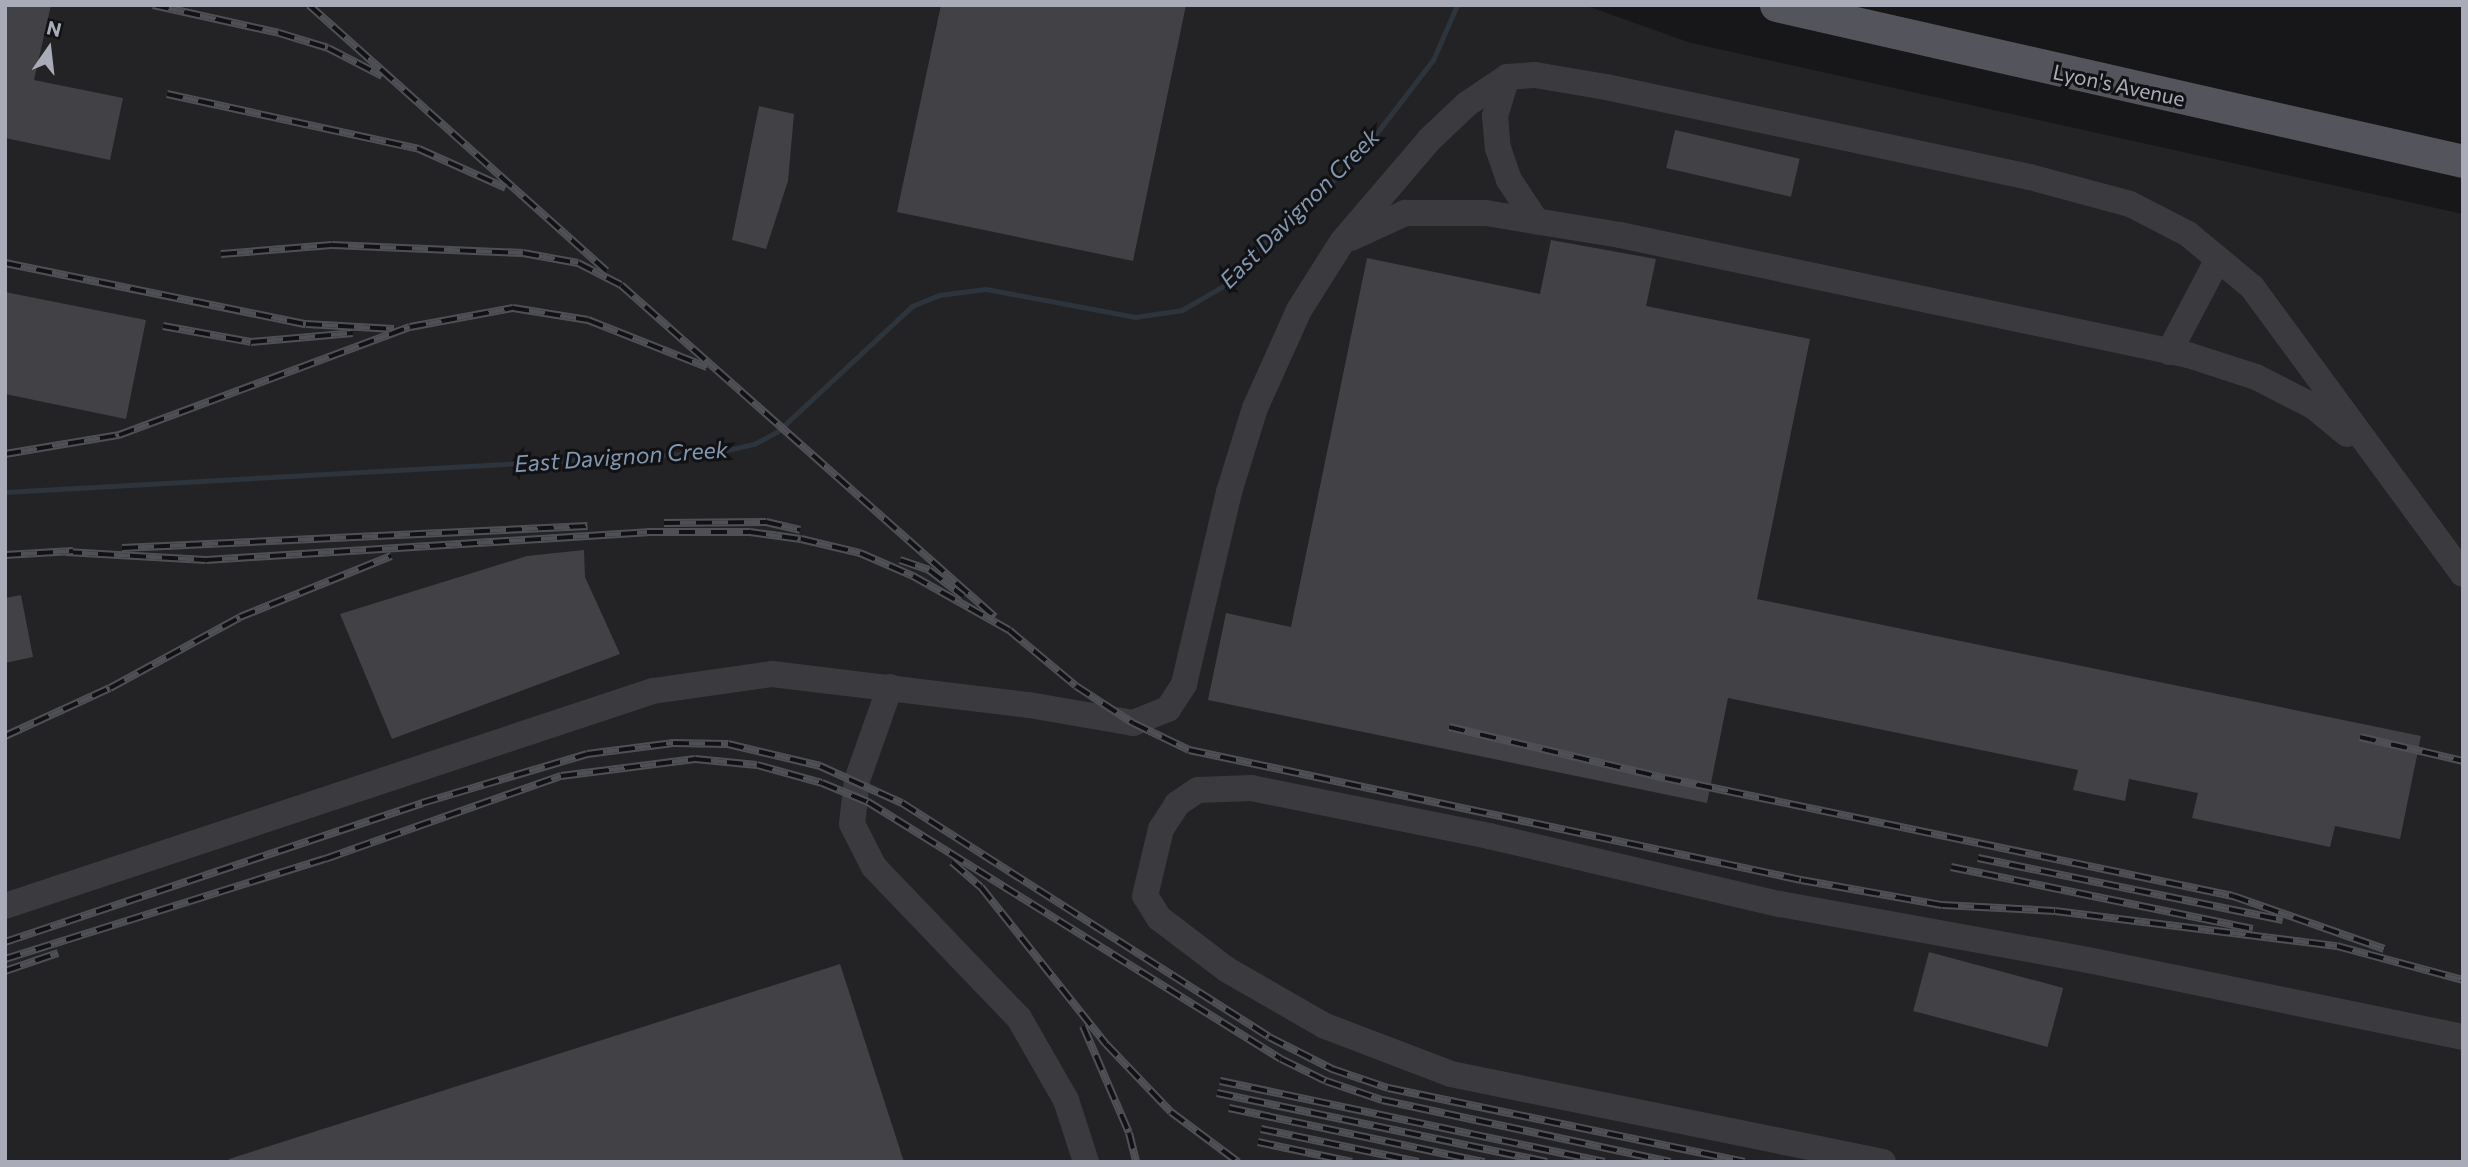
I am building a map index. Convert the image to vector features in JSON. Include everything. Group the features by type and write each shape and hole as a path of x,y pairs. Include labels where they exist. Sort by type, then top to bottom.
{"main road":[{"name":"Lyon's Avenue","path":"1776,5 2463,160"}],"lane":[{"path":"5,906 653,691 772,674 890,687 1133,723 1168,709 1184,684 1229,492 1255,408 1299,310 1342,242 1429,140 1467,104 1507,78 1535,75 1606,87 2030,177 2130,204 2188,234 2252,287 2463,573"},
{"path":"1507,78 1495,116 1498,148 1509,180 1537,222"},
{"path":"1342,242 1405,213 1486,213 1949,302 2169,352 2256,377 2313,406 2378,460"},
{"path":"2169,352 2218,258"},
{"path":"890,687 857,780 852,824 874,867 1019,1018 1066,1100 1086,1162"},
{"path":"1883,1162 1451,1074 1325,1026 1226,969 1159,918 1145,897 1161,829 1177,804 1198,790 1251,788 1489,836 1780,904 2088,960 2463,1037"}],"shaded area":[{"path":"5,5 1584,5 1691,43 2463,214 2463,1162 5,1162"}],"building":[{"path":"5,5 51,5 34,80 123,98 110,160 5,138"},
{"path":"941,5 1186,5 1133,261 897,212"},
{"path":"759,106 794,114 788,181 766,249 732,240"},
{"path":"1675,130 1800,159 1791,197 1666,168"},
{"path":"1551,240 1656,259 1646,306 1810,339 1757,599 2421,736 2400,839 2335,826 2330,847 2192,818 2198,793 2129,779 2125,801 2073,790 2078,770 1728,698 1707,803 1208,700 1226,613 1291,627 1367,258 1540,294"},
{"path":"5,292 146,320 126,419 5,394"},
{"path":"584,550 585,577 620,654 392,739 340,614 527,556"},
{"path":"21,595 33,657 5,663 5,598"},
{"path":"1929,952 2063,988 2047,1047 1913,1011"},
{"path":"840,964 904,1162 230,1162 229,1159"}],"waterway":[{"name":"East Davignon Creek","path":"5,492 719,452 754,444 777,432 912,306 939,295 986,289 1135,317 1182,310 1225,285 1241,263 1314,200 1369,143 1433,60 1457,5"}],"railway":[{"path":"153,5 279,33 328,48 382,76"},
{"path":"309,5 606,271"},
{"path":"167,94 419,149 506,188"},
{"path":"221,254 332,245 523,253 578,263 621,285 995,617"},
{"path":"5,263 306,324 394,329"},
{"path":"5,454 119,435 410,327 513,308 588,320 707,367"},
{"path":"163,326 251,342 353,333"},
{"path":"664,523 766,522 800,530"},
{"path":"122,548 587,526"},
{"path":"66,552 206,560 647,532 750,532 801,539 860,553 913,576 1009,630 1076,686 1133,723 1189,750 1801,880 1942,905 2055,911 2337,946 2463,980"},
{"path":"5,555 73,551"},
{"path":"5,736 110,688 240,617 391,556"},
{"path":"900,560 929,570 963,596"},
{"path":"1449,727 1665,778 2233,896 2384,949"},
{"path":"2360,737 2463,761"},
{"path":"5,942 422,803 587,754 673,743 728,744 820,766 902,803 1269,1037 1332,1069 1388,1088 1744,1162"},
{"path":"5,959 325,859 561,776 695,759 757,765 822,783 868,802 1281,1059 1326,1081 1382,1100 1670,1162"},
{"path":"1978,858 2283,920"},
{"path":"952,862 981,887 1106,1044 1171,1112 1238,1162"},
{"path":"1951,867 2253,929"},
{"path":"5,971 58,953"},
{"path":"1083,1026 1129,1133 1136,1162"},
{"path":"1220,1081 1605,1162"},
{"path":"1217,1093 1547,1162"},
{"path":"1229,1108 1484,1162"},
{"path":"1261,1129 1419,1162"},
{"path":"1258,1142 1352,1162"}]}
